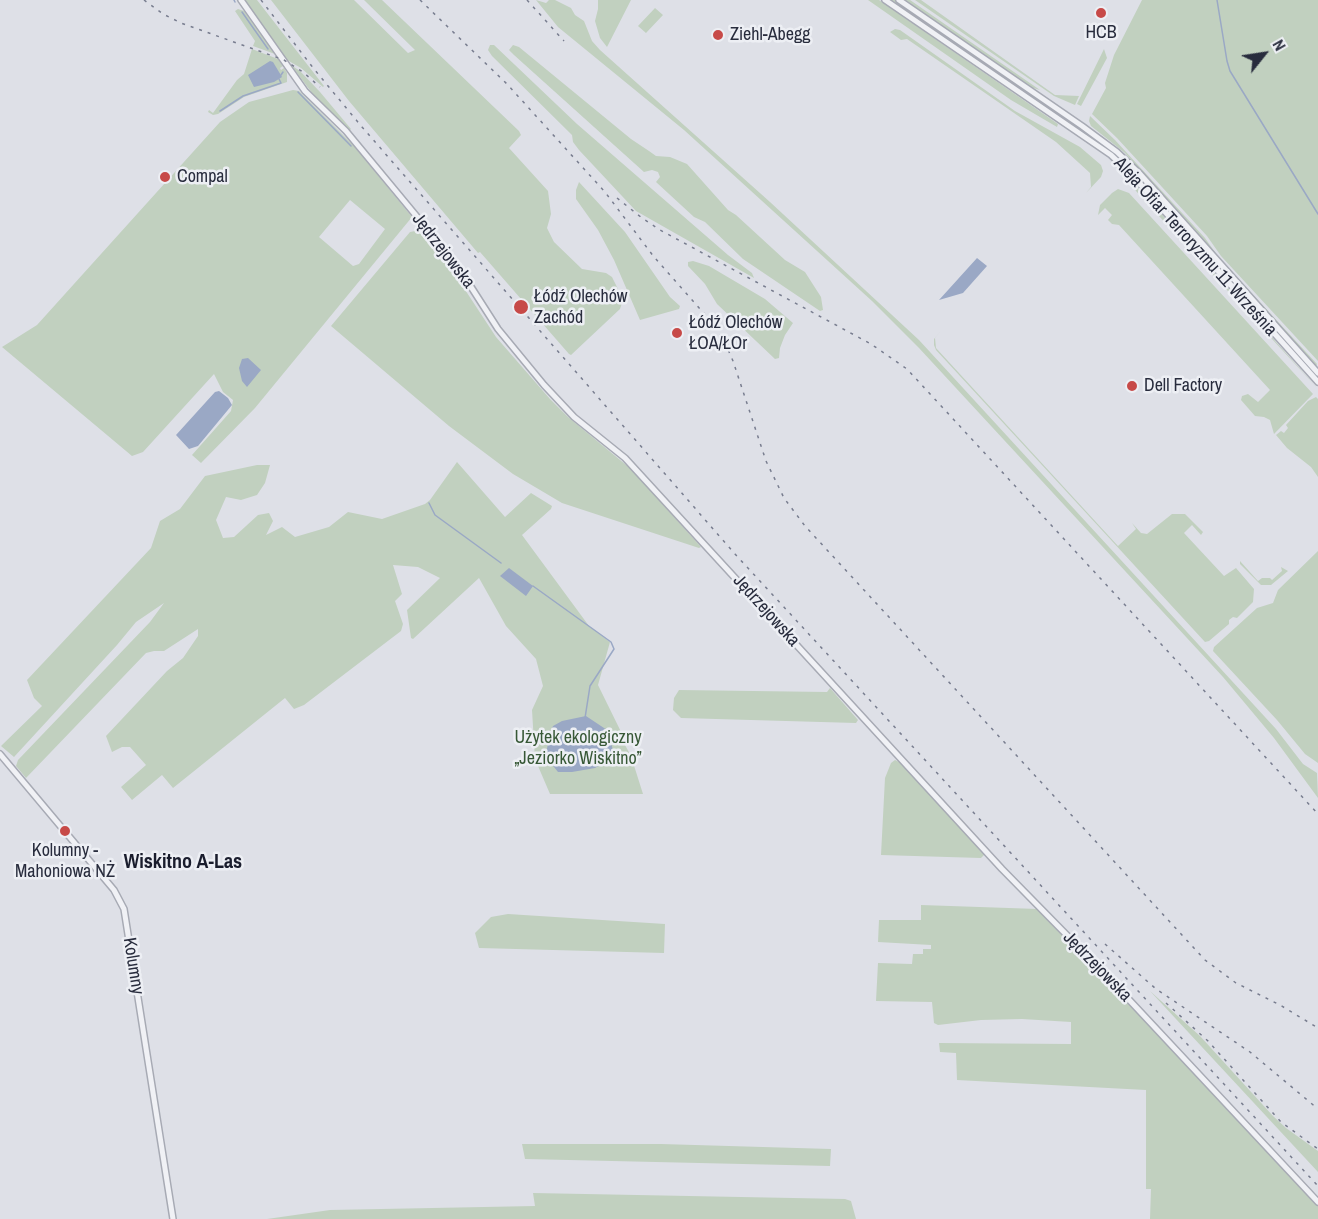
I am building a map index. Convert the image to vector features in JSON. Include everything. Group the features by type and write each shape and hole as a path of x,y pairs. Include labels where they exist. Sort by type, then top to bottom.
{"street":[{"name":"Jędrzejowska","path":"241,0 305,91 346,131 457,265 498,329 565,409 625,458 1002,869 1106,975 1318,1202"},
{"name":"Aleja Ofiar Terroryzmu 11 Września","path":"885,0 1111,155 1132,175 1318,382"},
{"name":"Aleja Ofiar Terroryzmu 11 Września","path":"899,0 1117,152 1318,373"},
{"name":"Kolumny","path":"0,754 114,890 123,909 173,1219"}],"green space":[{"path":"245,0 257,0 323,87 301,68 287,60"},
{"path":"271,0 354,0 408,53 415,50 364,0 382,0 519,131 521,135 509,148 548,191 551,214 547,228 554,242 582,269 606,273 612,277 622,303 620,309 571,355 569,354 480,252 478,253 349,101"},
{"path":"536,0 546,3 549,0 555,0 571,8 575,15 584,21 592,41 600,50 770,202 919,340 1276,729 1303,764 1317,773 1318,798 1274,738 1223,677 919,348 872,301 684,130 558,27"},
{"path":"598,0 631,0 607,47 600,38 595,21"},
{"path":"868,0 879,0 1058,124 1057,127 1011,100"},
{"path":"889,0 895,0 1063,116 1002,79"},
{"path":"905,0 910,0 1040,90 1030,87"},
{"path":"915,0 921,0 1055,95 1079,96 1075,105 1054,96"},
{"path":"1142,0 1318,0 1318,361 1221,256 1207,236 1092,114 1106,88 1105,83 1114,55"},
{"path":"655,8 663,15 646,33 638,26"},
{"path":"238,9 244,11 275,54 253,46 255,41 235,11"},
{"path":"895,29 900,30 1015,111 1080,147 1101,165 1103,171 1101,177 1086,193 1091,187 1090,173 1056,142 907,39 901,40 890,32"},
{"path":"490,45 494,45 577,124 728,255 752,273 754,278 636,211 579,150 573,142 572,135 492,56 488,50"},
{"path":"513,45 519,47 631,139 656,156 670,157 687,164 728,210 785,260 805,272 821,297 823,310 820,311 743,259 705,222 694,217 656,182 660,177 658,172 652,170 644,172 514,55 509,50"},
{"path":"252,49 278,59 283,66 281,70 284,68 287,73 287,82 244,97 218,114 213,115 208,112 209,110 213,113 244,74"},
{"path":"1104,49 1107,58 1081,106 1077,104"},
{"path":"291,65 320,92 351,129 349,131 315,97"},
{"path":"293,90 299,91 354,146 412,217 255,408 201,463 192,455 231,411 233,400 223,392 214,374 143,452 132,456 2,347 37,325 220,122 249,102","holes":["350,200 385,229 359,264 353,266 319,237"]},
{"path":"1090,116 1115,140 1205,238 1219,258 1317,364 1316,366 1250,294 1125,153 1091,126"},
{"path":"579,182 625,232 670,297 680,306 679,309 640,320 614,260 598,230 576,199"},
{"path":"1132,183 1142,192 1318,389 1136,191"},
{"path":"1118,189 1129,193 1313,394 1274,434 1270,420 1255,416 1241,400 1242,396 1248,394 1258,402 1270,390 1119,225 1112,224 1108,220 1112,215 1105,208 1098,215 1100,205"},
{"path":"415,231 421,234 456,276 496,337 550,399 568,417 631,469 701,547 562,503 513,474 449,426 331,326 410,232"},
{"path":"693,261 709,266 765,299 793,323 785,335 779,358 775,359 717,304 705,284 688,266 688,262"},
{"path":"941,331 935,338 936,348 1118,546 1136,529 1132,523 1141,533 1147,534 1172,514 1185,514 1203,532 1201,535 1192,525 1184,533 1224,576 1236,568 1254,589 1253,602 1237,618 1233,617 1229,620 1229,624 1205,642 936,350 934,339"},
{"path":"1316,397 1318,399 1318,477 1311,467 1287,448 1276,435 1281,431 1284,433 1288,428 1286,425 1308,401"},
{"name":"Użytek ekologiczny „Jeziorko Wiskitno”","path":"457,462 505,517 531,493 552,506 522,535 589,626 610,642 598,685 626,742 625,745 631,756 643,794 550,794 535,759 532,710 543,686 536,659 506,626 479,578 413,639 411,638 407,610 440,578 418,567 393,565 402,594 395,601 403,624 401,631 304,705 294,709 285,698 173,788 162,775 132,800 121,787 146,765 130,747 122,747 112,752 106,736 167,671 183,658 198,636 198,629 164,651 146,653 26,778 16,766 18,760 150,622 164,603 136,622 14,757 1,746 42,706 34,698 27,680 151,548 160,521 180,509 205,476 257,465 270,465 265,483 257,495 241,500 226,497 216,520 223,538 234,537 258,515 269,513 273,521 266,535 282,527 295,537 329,527 348,512 382,519 425,504"},
{"path":"1318,551 1318,763 1305,754 1213,651 1214,647 1257,608 1273,603 1278,590"},
{"path":"1240,561 1258,581 1262,578 1272,580 1282,571 1281,567 1288,571 1271,585 1261,585 1240,564"},
{"path":"830,688 858,720 856,723 681,718 673,710 674,698 679,690 827,692"},
{"path":"895,760 901,763 985,854 981,858 881,855 885,778 891,763"},
{"path":"921,905 1038,909 1092,963 1318,1205 1318,1219 1150,1219 1151,1189 1146,1189 1146,1090 957,1080 956,1053 940,1052 939,1043 1071,1044 1071,1022 1022,1019 981,1020 938,1025 934,1023 932,1002 876,1001 878,963 912,964 913,954 923,954 923,949 931,949 931,945 878,942 879,920 921,920"},
{"path":"508,914 665,924 664,953 479,948 475,933 491,917"},
{"path":"1150,991 1200,1036 1273,1116 1318,1151 1318,1172"},
{"path":"522,1144 661,1144 831,1149 830,1166 525,1159"},
{"path":"533,1193 845,1199 851,1201 856,1219 267,1219 330,1210 535,1206"}],"water":[{"path":"270,61 282,77 274,82 254,87 248,75"},
{"path":"977,258 987,266 963,293 939,300"},
{"path":"248,358 261,370 247,387 242,381 239,368 242,359"},
{"path":"219,391 228,398 232,405 198,446 189,449 176,435 215,392"},
{"path":"509,568 533,586 526,596 500,576"},
{"path":"586,716 607,730 614,753 607,761 595,768 558,772 546,754 553,726 562,721"}],"waterway":[{"path":"1217,0 1230,71 1318,214"},
{"path":"242,12 268,49"},
{"path":"220,111 243,96 281,83 279,79"},
{"path":"298,92 351,146"},
{"path":"429,503 435,515 501,563"},
{"path":"533,586 611,642 614,649 590,686 585,718"}],"railway":[{"path":"144,0 163,14 181,23 284,60 303,72 320,87"},
{"path":"261,0 362,127 735,554 1318,1186"},
{"path":"420,0 507,84 605,192 654,257 715,326 733,361 766,461 784,498 805,526 1205,960 1236,983 1280,1005 1318,1028"},
{"path":"527,0 564,41"},
{"path":"617,198 660,230 871,344 907,369 1318,814"},
{"path":"1105,944 1156,989 1250,1052 1318,1109"},
{"path":"1166,1003 1208,1041 1281,1122 1318,1149"}],"place":[{"name":"HCB","path":"1101,13"},
{"name":"Ziehl-Abegg","path":"718,35"},
{"name":"Compal","path":"165,177"},
{"name":"Łódź Olechów Zachód","path":"521,307"},
{"name":"Łódź Olechów ŁOA/ŁOr","path":"677,333"},
{"name":"Dell Factory","path":"1132,386"},
{"name":"Kolumny - Mahoniowa NŻ","path":"65,831"}],"district":[{"name":"Wiskitno A-Las","path":"183,863"}]}
